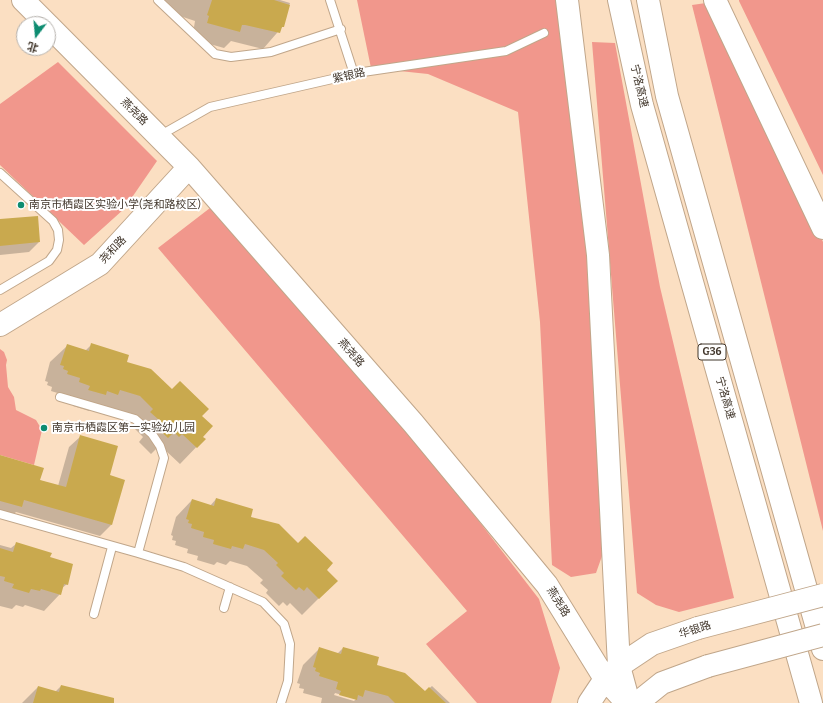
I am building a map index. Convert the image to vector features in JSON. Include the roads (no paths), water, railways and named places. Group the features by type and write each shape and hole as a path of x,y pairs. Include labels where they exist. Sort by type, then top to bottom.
{"main road":[{"name":"燕尧路","path":"23,0 38,16"},
{"path":"567,0 598,256 612,672 628,703"},
{"name":"宁洛高速","path":"619,0 645,112 811,703"},
{"name":"G36","path":"648,0 667,96 823,649"},
{"path":"715,0 823,228"},
{"name":"燕尧路","path":"56,34 189,167 413,423 547,584 612,672"},
{"name":"尧和路","path":"0,325 100,264 189,167"},
{"name":"华银路","path":"589,703 612,672 652,644 698,628 823,595"},
{"path":"637,703 662,683 708,666 823,634"}],"lane":[{"path":"158,0 215,54 231,57 271,52 341,29"},
{"path":"330,0 341,29 354,74"},
{"name":"紫银路","path":"158,136 210,107 354,74 506,51 544,33"},
{"path":"0,173 53,221 58,230 59,240 57,250 49,261 0,290"},
{"path":"60,397 134,419 152,434 160,446 164,458 138,553"},
{"path":"0,514 184,567 263,602 284,624 290,644 288,681 281,703"},
{"path":"94,614 112,547"},
{"path":"224,608 230,587"}],"place":[{"name":"南京市栖霞区实验小学(尧和路校区)","path":"21,205"},
{"name":"南京市栖霞区第一实验幼儿园","path":"44,428"}]}
